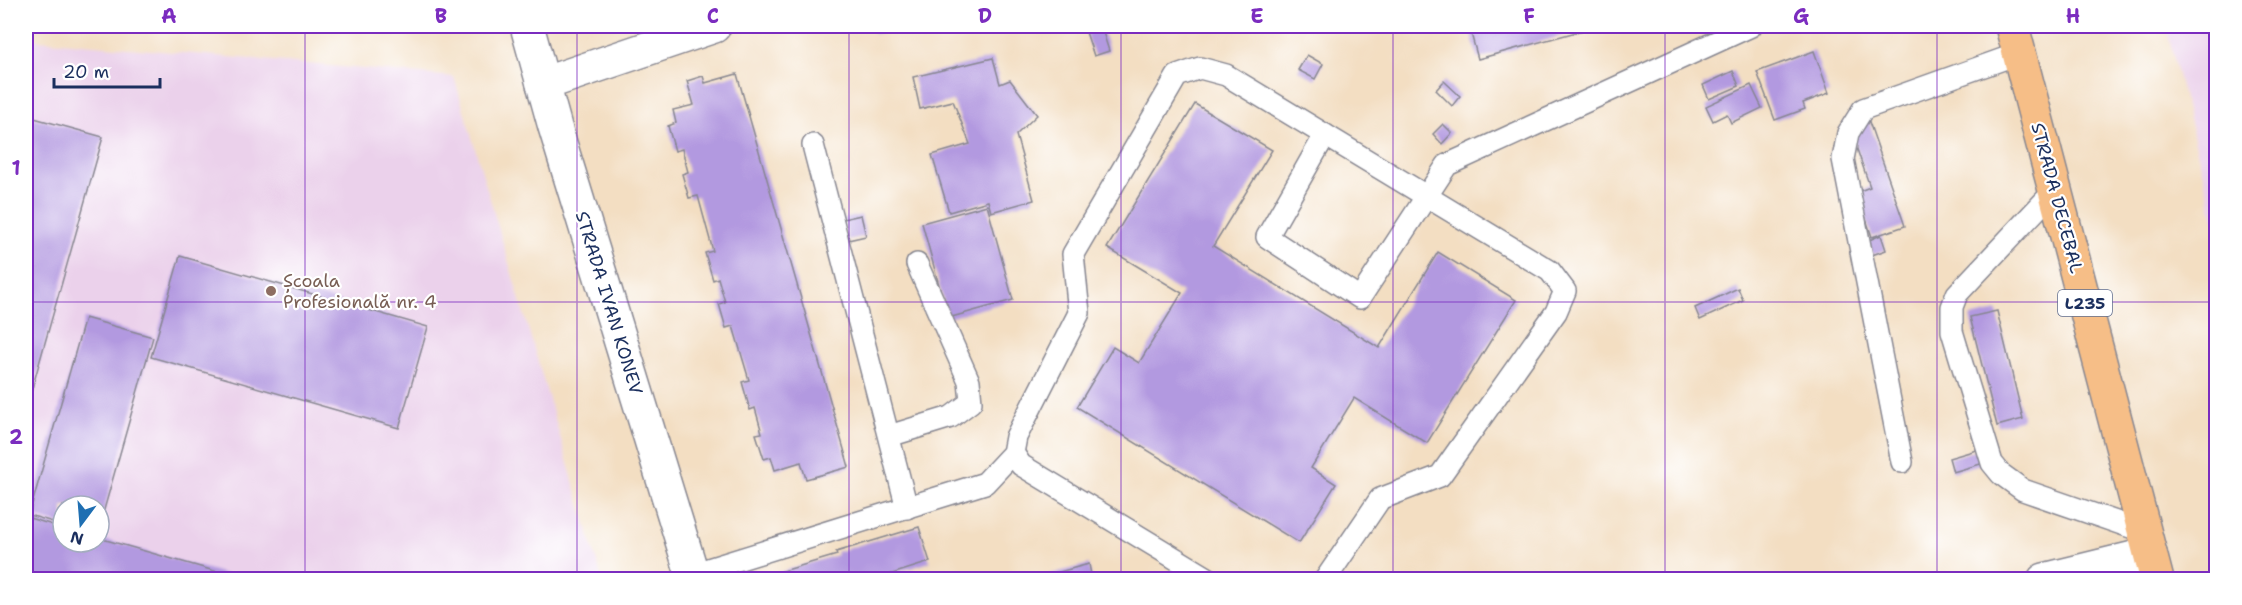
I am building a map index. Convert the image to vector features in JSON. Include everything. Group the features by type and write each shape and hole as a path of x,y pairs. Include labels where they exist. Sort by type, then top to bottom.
{"main road":[{"name":"STRADA DECEBAL","path":"2016,39 2151,555"}],"street":[{"name":"STRADA IVAN KONEV","path":"527,26 693,577"},
{"path":"543,84 714,26"},
{"path":"2044,579 2151,555"}],"lane":[{"path":"1325,135 1267,237 1360,298 1447,165 1751,26"},
{"path":"1902,462 1843,159 1848,133 1863,109 2016,39"},
{"path":"693,577 985,483 1013,453 1016,437 1079,314 1073,254 1177,76 1200,68 1226,75 1550,271 1565,291 1556,312 1440,476 1380,499 1325,579"},
{"path":"813,145 907,508"},
{"path":"2055,190 1957,294 1952,307 1952,331 1992,464 2001,474 2023,490 2151,555"},
{"path":"889,436 951,417 970,402 969,381 916,264"},
{"path":"1013,453 1021,465 1211,579"}],"shaded area":[{"path":"2166,26 2216,26 2216,227"},
{"name":"Școala Profesională nr. 4","path":"26,39 454,77 602,579 26,579"}],"building":[{"path":"872,26 903,26 874,34"},
{"path":"1084,26 1101,26 1109,51 1094,56"},
{"path":"1469,26 1598,26 1478,59"},
{"path":"1814,51 1829,93 1803,103 1805,109 1775,120 1757,72"},
{"path":"1307,55 1323,64 1315,79 1298,70"},
{"path":"993,58 1000,84 1010,80 1037,115 1016,135 1034,200 991,212 988,201 949,212 932,155 970,144 953,101 920,109 913,77"},
{"path":"1733,71 1739,86 1709,99 1703,85"},
{"path":"737,74 849,467 806,479 801,462 775,470 771,457 764,459 756,434 762,433 755,408 750,410 742,382 749,380 733,326 726,328 719,304 725,302 718,278 713,280 705,253 713,251 698,196 689,198 682,174 688,172 682,149 675,151 668,126 676,123 673,110 694,105 687,81 703,76 705,83"},
{"path":"1444,81 1460,96 1452,106 1436,90"},
{"path":"1751,85 1762,108 1731,123 1727,114 1713,121 1706,106"},
{"path":"1195,104 1272,150 1213,246 1379,348 1438,252 1516,300 1427,443 1354,398 1311,468 1336,484 1299,543 1077,407 1113,347 1139,363 1182,293 1107,248"},
{"path":"1867,116 1905,226 1872,237 1857,192 1870,187 1848,123"},
{"path":"34,118 103,137 26,410 26,146"},
{"path":"1443,124 1452,133 1442,144 1433,134"},
{"path":"987,205 1013,300 948,318 922,223"},
{"path":"861,215 866,236 848,240 843,219"},
{"path":"1881,235 1886,250 1872,255 1867,241"},
{"path":"180,256 428,327 399,428 151,357"},
{"path":"1738,288 1743,300 1700,320 1695,308"},
{"path":"1997,311 2023,419 1997,426 1970,317"},
{"path":"85,318 153,337 109,494 51,494 51,521 29,515"},
{"path":"1980,449 1984,463 1953,472 1949,458"},
{"path":"26,517 51,524 51,554 111,554 111,541 246,580 26,580"},
{"path":"919,527 930,562 873,580 764,580 763,577 837,555 836,552"},
{"path":"1089,564 1092,580 1033,580 1033,579"}],"place":[{"name":"Școala Profesională nr. 4","path":"271,291"}]}
